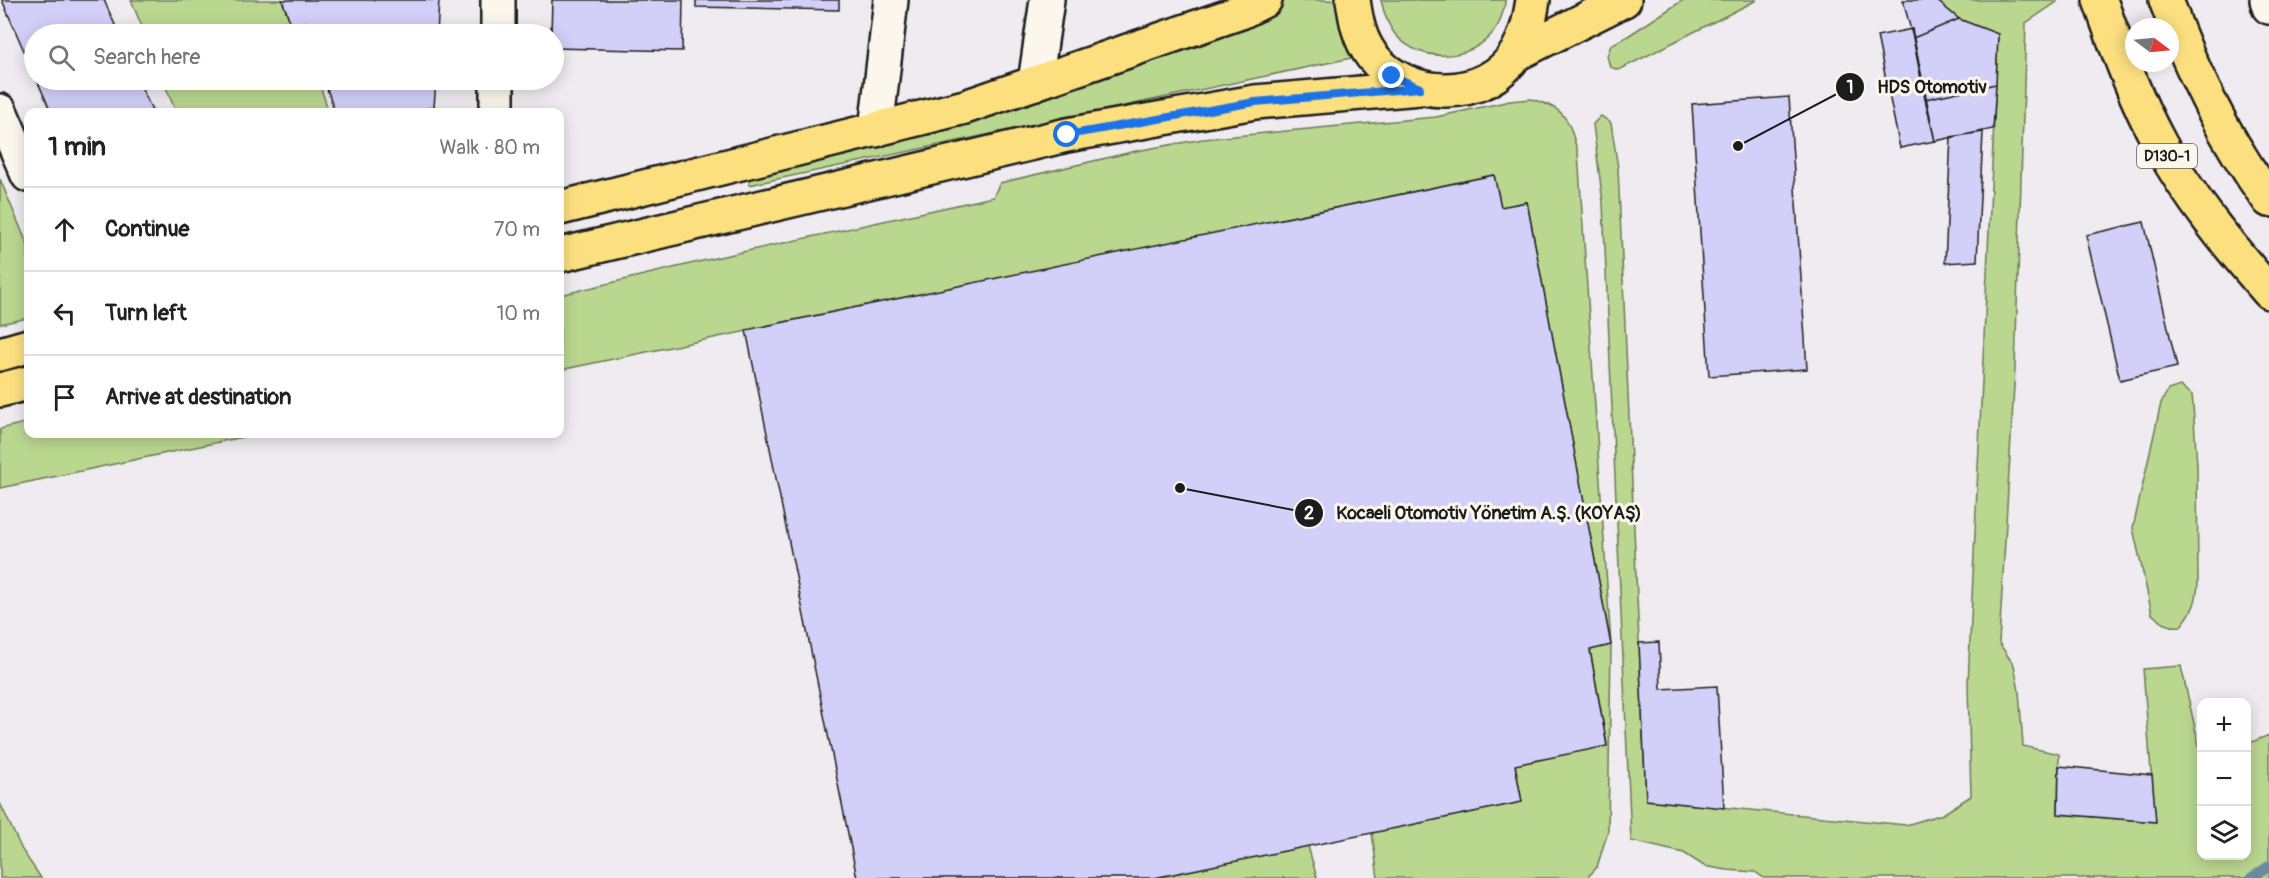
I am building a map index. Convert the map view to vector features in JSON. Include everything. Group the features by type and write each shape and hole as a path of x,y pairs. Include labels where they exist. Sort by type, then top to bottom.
{"main road":[{"path":"564,207 965,107 1241,12 1265,0"},
{"path":"1353,0 1358,29 1371,55 1392,76 1420,88"},
{"path":"1516,54 1529,28 1533,0"},
{"path":"564,254 1067,135 1255,102 1420,88 1446,91 1473,86 1497,73 1516,54 1624,0"},
{"name":"D130-1","path":"2100,0 2135,94 2161,146 2214,226 2269,292"},
{"path":"2166,0 2178,35 2225,133 2269,200"},
{"path":"0,354 24,347"},
{"path":"0,390 24,384"}],"street":[{"path":"498,0 498,24"},
{"path":"876,130 891,0"},
{"path":"1035,83 1047,0"},
{"path":"2267,0 2269,7"},
{"path":"497,90 497,108"},
{"path":"0,111 24,166"}],"green space":[{"path":"131,0 282,0 291,24 141,24"},
{"path":"1286,0 1335,0 1347,39 1356,57 749,185 749,172 1200,37"},
{"path":"1381,0 1505,0 1505,3 1500,21 1480,45 1451,55 1435,55 1420,52 1407,45 1395,34 1388,22"},
{"path":"1683,0 1757,0 1619,70 1610,67 1607,56 1611,45"},
{"path":"1936,0 2056,0 2057,2 2026,23 2015,369 1999,643 2014,665 2019,691 2023,746 2059,754 2058,814 2155,822 2143,669 2181,666 2197,736 2197,860 2251,860 2251,742 2269,735 2269,878 1764,878 1755,872 1704,866 1684,853 1631,841 1603,203 1593,124 1601,116 1611,123 1618,168 1646,800 1906,825 1943,814 1971,796 1968,684 1998,35 1959,19"},
{"path":"167,90 321,90 328,108 174,108"},
{"path":"1531,99 1553,107 1565,117 1578,153 1611,645 1527,202 1501,207 1494,175 564,369 564,294 715,258 993,197 1000,183 1136,151 1203,139 1436,117 1510,101"},
{"path":"0,179 24,236 24,319 0,324"},
{"path":"2180,386 2192,395 2193,405 2197,465 2198,585 2191,611 2181,626 2172,626 2158,620 2152,614 2133,528 2161,403 2168,390"},
{"path":"24,423 24,438 238,438 0,488 0,429"},
{"path":"1611,645 1608,831 1597,867 1587,878 1378,878 1372,833 1522,802 1515,765 1607,745 1590,650"},
{"path":"0,803 22,850 41,878 0,878"},
{"path":"1308,846 1317,878 1154,878"}],"building":[{"path":"2,0 104,0 115,24 24,24 24,51"},
{"path":"282,0 439,0 438,24 306,24 305,22 291,24"},
{"path":"552,0 683,0 682,51 564,48 564,24 551,24"},
{"path":"696,0 839,0 839,10 696,7"},
{"path":"1903,0 1936,0 1959,19 1913,38"},
{"path":"1959,19 1998,34 1996,84 1925,99 1913,38"},
{"path":"1912,29 1935,141 1900,148 1877,36"},
{"path":"1996,84 1993,129 1935,141 1925,99"},
{"path":"41,90 143,90 151,108 49,108"},
{"path":"327,90 435,90 434,107 429,108 334,108"},
{"path":"1789,97 1807,369 1709,376 1692,104"},
{"path":"1983,132 1977,261 1945,263 1951,137"},
{"path":"1494,175 1501,207 1527,202 1611,645 1590,650 1607,746 1515,765 1522,802 1154,878 857,878 746,330"},
{"path":"2144,222 2177,367 2120,380 2086,235"},
{"path":"1659,642 1661,689 1717,686 1724,808 1646,800 1639,643"},
{"path":"2059,766 2152,775 2156,822 2058,814"}],"waterway":[{"path":"2251,878 2269,866"}],"place":[{"name":"HDS Otomotiv","path":"1738,146"},
{"name":"Kocaeli Otomotiv Yönetim A.Ş. (KOYAŞ)","path":"1180,488"}],"route":[{"path":"1067,135 1255,102 1420,88 1392,76"}]}
